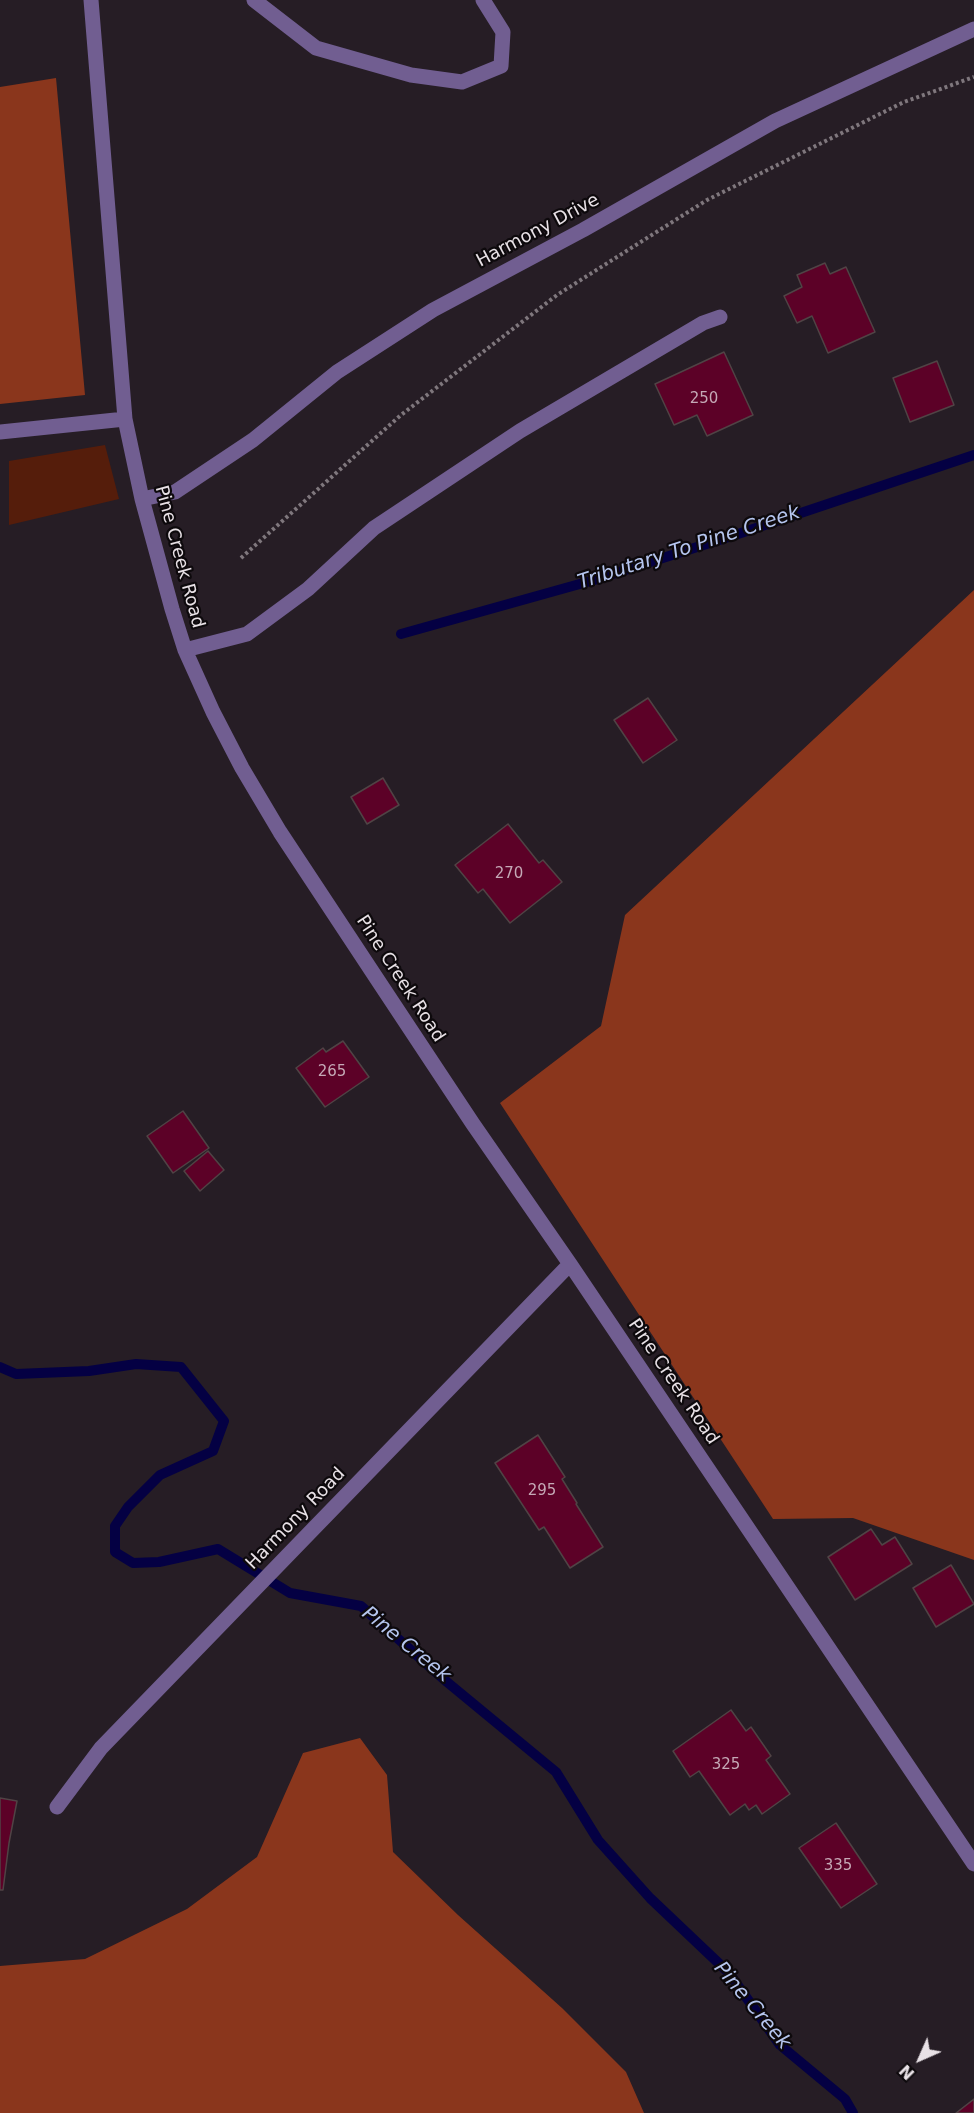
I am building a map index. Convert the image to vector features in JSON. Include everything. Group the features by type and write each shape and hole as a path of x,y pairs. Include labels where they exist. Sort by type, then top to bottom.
{"street":[{"name":"Pine Creek Road","path":"92,0 125,419 142,499 185,650 242,768 280,832 473,1124 570,1264 974,1864"},
{"path":"254,0 315,48 411,75 462,82 501,66 503,32 483,0"},
{"name":"Harmony Drive","path":"142,499 175,492 253,440 337,372 434,310 583,230 775,121 974,29"},
{"path":"185,650 247,633 308,589 374,528 520,431 703,323 720,317"},
{"path":"0,432 125,419"},
{"name":"Harmony Road","path":"57,1807 101,1748 570,1264"}],"path":[{"path":"241,558 401,414 557,295 707,200 904,102 974,77"}],"shaded area":[{"path":"56,78 85,395 0,404 0,87"},
{"path":"105,445 119,499 9,525 9,461"},
{"path":"974,590 974,1560 853,1518 773,1519 500,1103 601,1026 625,915"},
{"path":"360,1738 387,1775 393,1852 458,1915 562,2008 626,2072 644,2113 0,2113 0,1966 85,1959 187,1909 257,1857 303,1753"}],"building":[{"path":"825,263 830,274 846,267 875,332 828,353 812,316 797,323 784,296 802,287 797,275"},
{"path":"724,352 753,415 707,436 697,415 674,425 655,384"},
{"path":"937,361 954,405 910,422 893,378"},
{"path":"648,698 677,740 643,763 614,720"},
{"path":"383,778 399,805 367,824 351,797"},
{"path":"508,824 539,863 543,860 562,882 510,923 483,889 478,893 455,865"},
{"path":"343,1041 369,1077 325,1107 296,1068 323,1048 326,1052"},
{"path":"183,1111 209,1148 173,1173 147,1136"},
{"path":"208,1151 224,1170 200,1191 184,1171"},
{"path":"538,1435 565,1477 562,1479 603,1547 570,1568 544,1527 539,1530 495,1463"},
{"path":"871,1529 882,1545 895,1537 912,1564 855,1600 828,1557"},
{"path":"951,1565 974,1604 936,1627 913,1588"},
{"path":"731,1710 746,1731 751,1727 771,1756 766,1760 790,1794 762,1814 756,1805 749,1810 745,1804 730,1815 699,1771 690,1777 673,1751"},
{"path":"0,1798 17,1801 3,1890 0,1890"},
{"path":"836,1823 877,1884 841,1908 799,1848"},
{"path":"974,2099 974,2113 956,2113"}],"waterway":[{"name":"Tributary To Pine Creek","path":"401,634 594,580 974,455"},
{"name":"Pine Creek","path":"0,1367 16,1374 89,1371 136,1364 181,1367 224,1421 213,1451 160,1475 128,1507 115,1526 115,1552 133,1563 159,1562 218,1549 290,1593 361,1606 447,1682 556,1772 598,1840 650,1898 729,1973 780,2045 845,2099 853,2113"}]}
